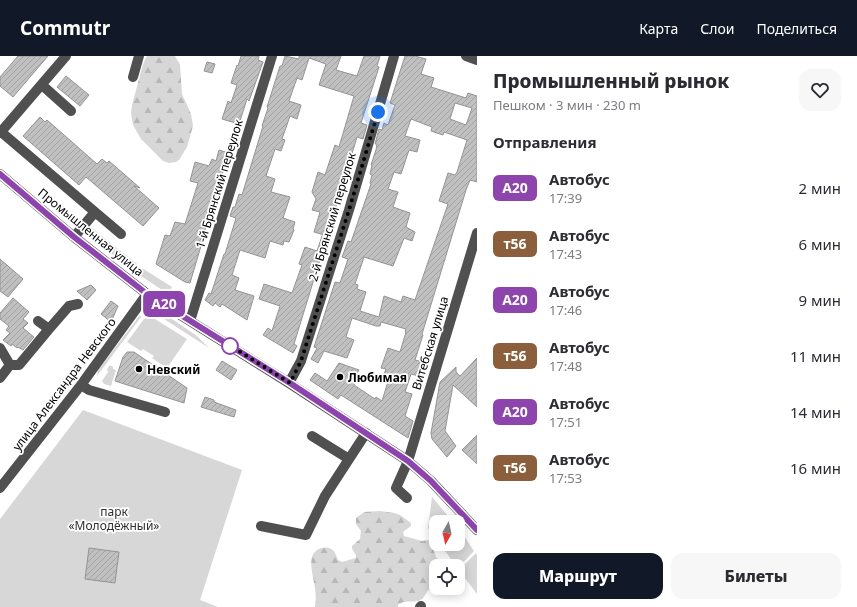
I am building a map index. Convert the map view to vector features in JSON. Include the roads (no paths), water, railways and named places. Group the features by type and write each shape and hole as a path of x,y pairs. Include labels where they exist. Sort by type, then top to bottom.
{"street":[{"path":"66,56 0,132 121,234"},
{"path":"133,77 139,56"},
{"name":"1-й Брянский переулок","path":"190,321 272,56"},
{"name":"2-й Брянский переулок","path":"290,383 301,361 349,210 394,56"},
{"path":"466,56 477,60"},
{"path":"42,85 72,111"},
{"name":"Промышленная улица","path":"0,174 74,237 147,294 290,383 408,461 431,481 477,530"},
{"path":"74,237 95,212"},
{"name":"Витебская улица","path":"407,498 396,488 408,461 477,234"},
{"name":"улица Александра Невского","path":"0,488 81,384 147,294"},
{"path":"10,365 19,365 69,306 78,304"},
{"path":"38,321 48,329"},
{"path":"0,348 10,365"},
{"path":"0,378 10,365"},
{"path":"81,384 88,390 165,412"},
{"path":"261,526 306,535 325,496 366,434"},
{"path":"312,436 349,459"}],"place":[{"name":"Невский","path":"139,369"},
{"name":"Любимая","path":"340,377"}],"park label":[{"name":"парк «Молодёжный»","path":"114,518"}]}
